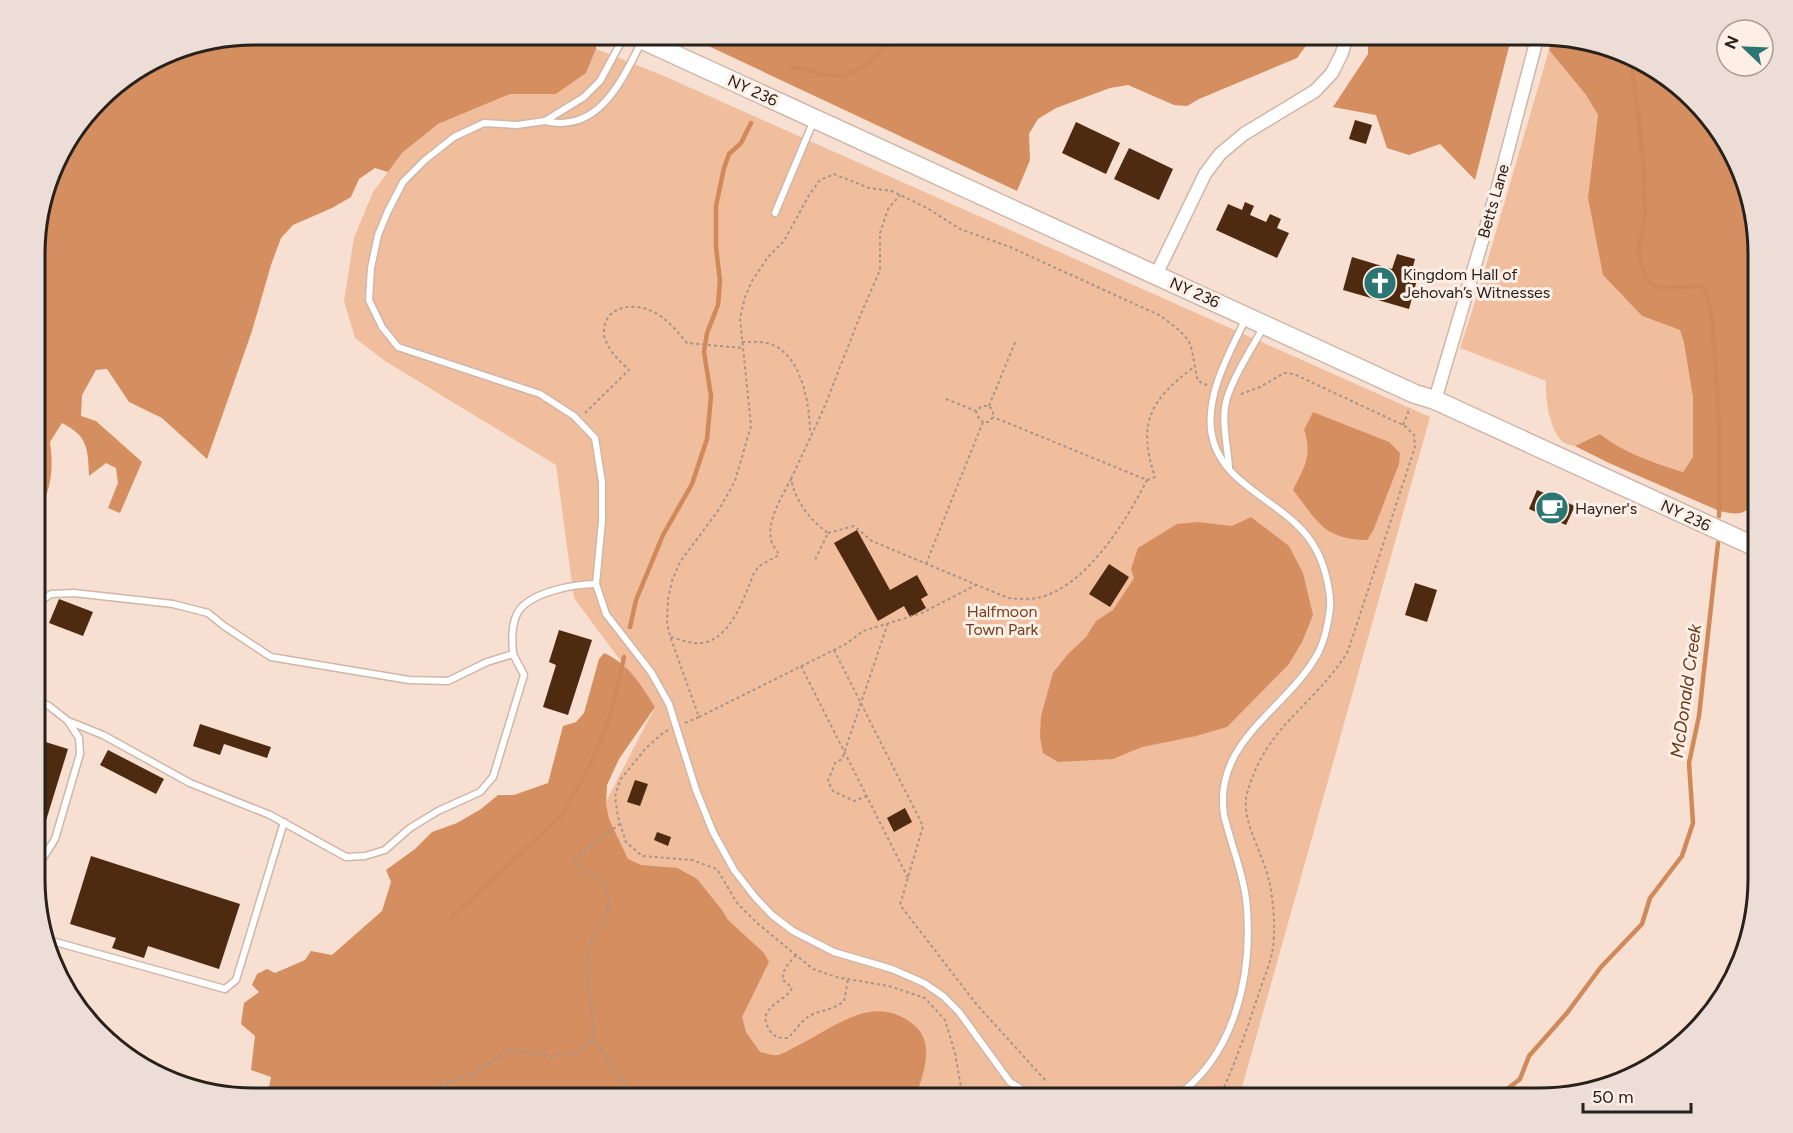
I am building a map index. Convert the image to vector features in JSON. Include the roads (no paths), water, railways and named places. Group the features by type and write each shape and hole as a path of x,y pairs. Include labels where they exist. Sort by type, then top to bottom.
{"main road":[{"name":"NY 236","path":"653,45 1748,544"}],"street":[{"path":"1156,275 1206,174 1220,154 1244,134 1315,91 1332,73 1344,45"},
{"name":"Betts Lane","path":"1435,400 1498,187 1536,45"}],"lane":[{"path":"545,122 584,97 600,81 626,45"},
{"path":"630,45 617,89 585,117 568,124 484,123 454,136 410,175 403,182 378,236 371,268 369,300 381,327 398,347 540,394 578,420 595,438 602,482 602,521 597,584 606,614 651,672 669,704 712,832 734,870 754,897 793,931 852,958 892,969 924,983 943,996 959,1012 1010,1082 1020,1088"},
{"path":"775,213 815,119"},
{"path":"1186,1088 1201,1076 1227,1034 1243,982 1249,946 1247,908 1222,801 1227,772 1238,747 1303,675 1317,655 1326,632 1331,604 1321,560 1310,540 1296,524 1250,490 1228,469 1222,463 1216,449 1211,430 1213,406 1220,376 1247,316"},
{"path":"1228,469 1228,445 1224,428 1225,406 1229,393 1265,324"},
{"path":"45,704 68,721 103,735 190,783 284,822 346,857 365,856 385,850 411,828 438,811 480,792 493,777 524,675 513,654 512,630 519,611 535,598 576,584 597,584"},
{"path":"45,598 51,594 74,593 173,604 208,613 271,657 409,680 448,681 487,662 513,654"},
{"path":"45,855 55,839 80,754 79,738 68,721"},
{"path":"55,942 225,989 236,980 284,822"}],"waterway":[{"path":"790,68 802,68 823,75 843,76 866,66 887,45"},
{"name":"McDonald Creek","path":"1632,67 1643,157 1645,217 1638,254 1647,280 1659,288 1703,286 1711,313 1719,418 1719,516"},
{"path":"630,627 636,600 663,535 692,484 707,439 711,396 704,352 707,333 718,305 720,281 716,247 716,206 729,154 741,143 751,123"},
{"name":"McDonald Creek","path":"1509,1088 1520,1079 1529,1056 1567,1013 1601,967 1642,924 1650,898 1682,856 1693,823 1689,763 1699,716 1718,543"},
{"path":"451,918 561,816 591,764 611,714 624,657"}],"place":[{"name":"Kingdom Hall of Jehovah’s Witnesses","path":"1380,283"},
{"name":"Hayner's","path":"1552,508"}],"park label":[{"name":"Halfmoon Town Park","path":"1002,620"}]}
